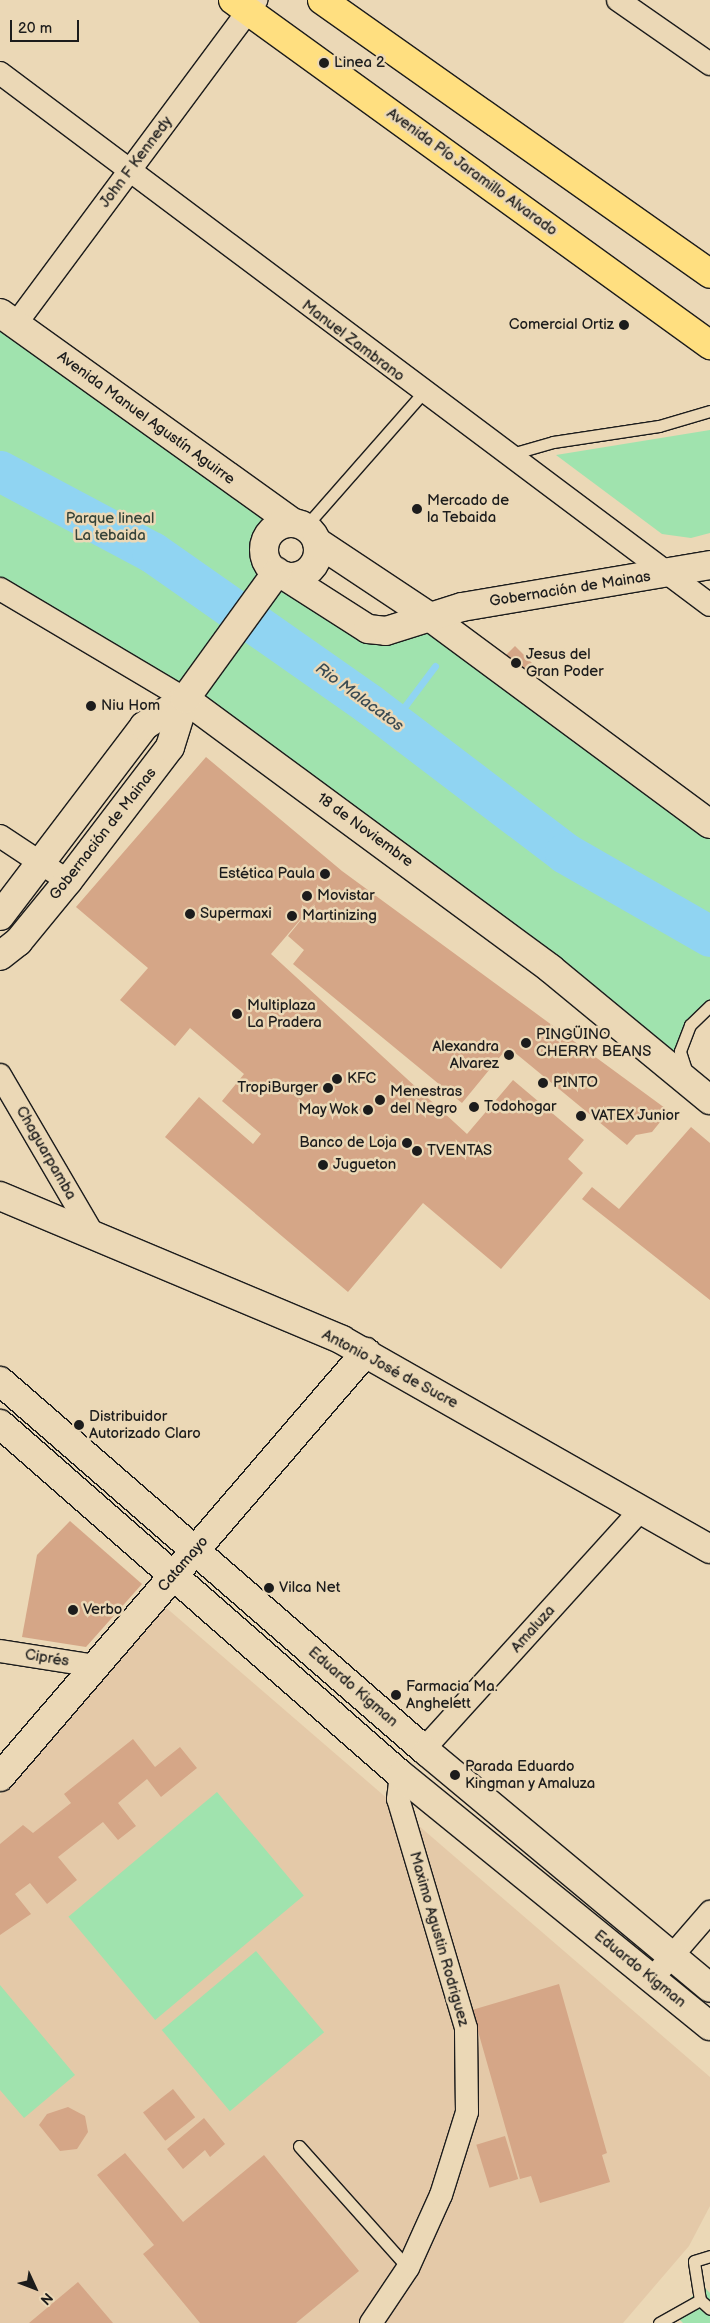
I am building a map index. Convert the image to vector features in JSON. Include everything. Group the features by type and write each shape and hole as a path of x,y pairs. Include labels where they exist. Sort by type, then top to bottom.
{"main road":[{"path":"322,0 710,274"},
{"name":"Avenida Pío Jaramillo Alvarado","path":"246,4 710,345"}],"street":[{"path":"618,0 710,64"},
{"name":"John F Kennedy","path":"8,319 130,171 246,4"},
{"name":"Manuel Zambrano","path":"0,73 422,394 665,574 710,605"},
{"name":"Avenida Manuel Agustín Aguirre","path":"8,319 305,531 430,617 710,824"},
{"path":"273,530 305,531 316,558 308,571 277,576 265,557 265,543 273,530"},
{"name":"Gobernación de Mainas","path":"0,956 18,942 68,882 170,747 191,691 277,576 368,629 401,629 430,617 502,600 710,565"},
{"name":"18 de Noviembre","path":"0,589 191,691 543,963 701,1090"},
{"name":"Gobernación de Mainas","path":"0,916 39,861 144,726 191,691"},
{"path":"0,836 68,882"},
{"name":"Chaguarpamba","path":"0,1075 91,1231"},
{"name":"Antonio José de Sucre","path":"0,1196 91,1231 129,1252 366,1352 710,1549"},
{"name":"Catamayo","path":"0,1777 366,1352"},
{"name":"Eduardo Kigman","path":"0,1381 196,1549 424,1749 710,1988"},
{"name":"Eduardo Kigman","path":"0,1424 401,1775 710,2026"},
{"name":"Amaluza","path":"424,1749 642,1510"},
{"name":"Ciprés","path":"0,1651 95,1666"},
{"path":"401,1775 424,1749"},
{"name":"Maximo Agustin Rodriguez","path":"371,2323 408,2268 441,2195 467,2103 466,2028 398,1799 401,1775"},
{"path":"652,1979 710,1912"}],"lane":[{"path":"305,531 422,394"},
{"path":"506,456 553,442 659,426 710,411"},
{"path":"701,1090 680,1051 690,1025 710,1006"},
{"path":"299,2146 408,2268"},
{"path":"710,2256 694,2261 700,2300 710,2309"},
{"path":"659,2323 700,2300"}],"shaded area":[{"path":"163,1605 710,2077 710,2206 689,2246 623,2323 0,2323 0,1795"}],"green space":[{"name":"Parque lineal La tebaida","path":"0,313 279,526 265,543 268,564 368,629 419,623 710,824 710,1006 704,1008 680,1051 684,1067 391,850 0,589"},
{"path":"710,430 710,533 691,538 662,534 556,455"},
{"path":"217,1792 304,1895 155,2020 68,1917"},
{"path":"256,1951 324,2032 230,2111 162,2030"},
{"path":"0,1985 75,2075 24,2118 0,2090"},
{"path":"703,2286 710,2293 710,2323 683,2323 674,2314"}],"building":[{"name":"Jesus del Gran Poder","path":"515,646 533,664 516,680 499,662"},
{"name":"Multiplaza La Pradera","path":"206,757 342,871 669,1111 652,1132 636,1135 627,1145 508,1047 462,1103 293,964 304,950 288,936 318,899 271,954 467,1134 513,1080 584,1140 568,1159 583,1173 501,1269 423,1203 348,1292 165,1137 199,1097 253,1144 261,1134 222,1101 244,1074 190,1028 175,1046 120,1000 148,968 76,907"},
{"path":"691,1127 710,1143 710,1300 582,1199 592,1187 619,1209"},
{"name":"Verbo","path":"70,1521 142,1584 86,1647 22,1637 37,1555"},
{"path":"133,1739 155,1767 180,1747 197,1768 161,1797 147,1779 118,1803 136,1826 118,1840 103,1822 58,1857 77,1880 47,1904 30,1883 15,1894 31,1914 0,1935 0,1844 23,1825 33,1833 71,1803 64,1794"},
{"path":"559,1984 607,2153 602,2155 610,2182 540,2203 531,2176 520,2179 472,2010"},
{"path":"173,2089 195,2117 165,2141 143,2112"},
{"path":"68,2107 85,2116 88,2132 77,2149 60,2151 39,2125 47,2114"},
{"path":"204,2118 225,2144 210,2157 205,2150 183,2169 167,2149"},
{"path":"505,2136 518,2179 489,2188 476,2145"},
{"path":"125,2153 183,2222 264,2155 359,2271 296,2323 200,2323 143,2254 154,2245 97,2175"},
{"path":"78,2282 113,2323 29,2323"}],"waterway":[{"name":"Rio Malacatos","path":"0,471 152,552 369,704 565,853 710,936"},
{"path":"393,722 435,666"}],"place":[{"name":"Linea 2","path":"324,63"},
{"name":"Comercial Ortiz","path":"624,325"},
{"name":"Mercado de la Tebaida","path":"417,509"},
{"name":"Jesus del Gran Poder","path":"516,663"},
{"name":"Niu Hom","path":"91,706"},
{"name":"Estética Paula","path":"325,874"},
{"name":"Movistar","path":"307,896"},
{"name":"Supermaxi","path":"190,914"},
{"name":"Martinizing","path":"292,916"},
{"name":"Multiplaza La Pradera","path":"237,1014"},
{"name":"PINGÜINO CHERRY BEANS","path":"526,1043"},
{"name":"Alexandra Alvarez","path":"509,1055"},
{"name":"KFC","path":"337,1079"},
{"name":"PINTO","path":"543,1083"},
{"name":"TropiBurger","path":"328,1088"},
{"name":"Menestras del Negro","path":"380,1100"},
{"name":"Todohogar","path":"474,1107"},
{"name":"May Wok","path":"368,1110"},
{"name":"VATEX Junior","path":"581,1116"},
{"name":"Banco de Loja","path":"407,1143"},
{"name":"TVENTAS","path":"417,1151"},
{"name":"Jugueton","path":"323,1165"},
{"name":"Distribuidor Autorizado Claro","path":"79,1425"},
{"name":"Vilca Net","path":"269,1588"},
{"name":"Verbo","path":"73,1610"},
{"name":"Farmacia Ma. Anghelett","path":"396,1695"},
{"name":"Parada Eduardo Kingman y Amaluza","path":"455,1775"}]}
